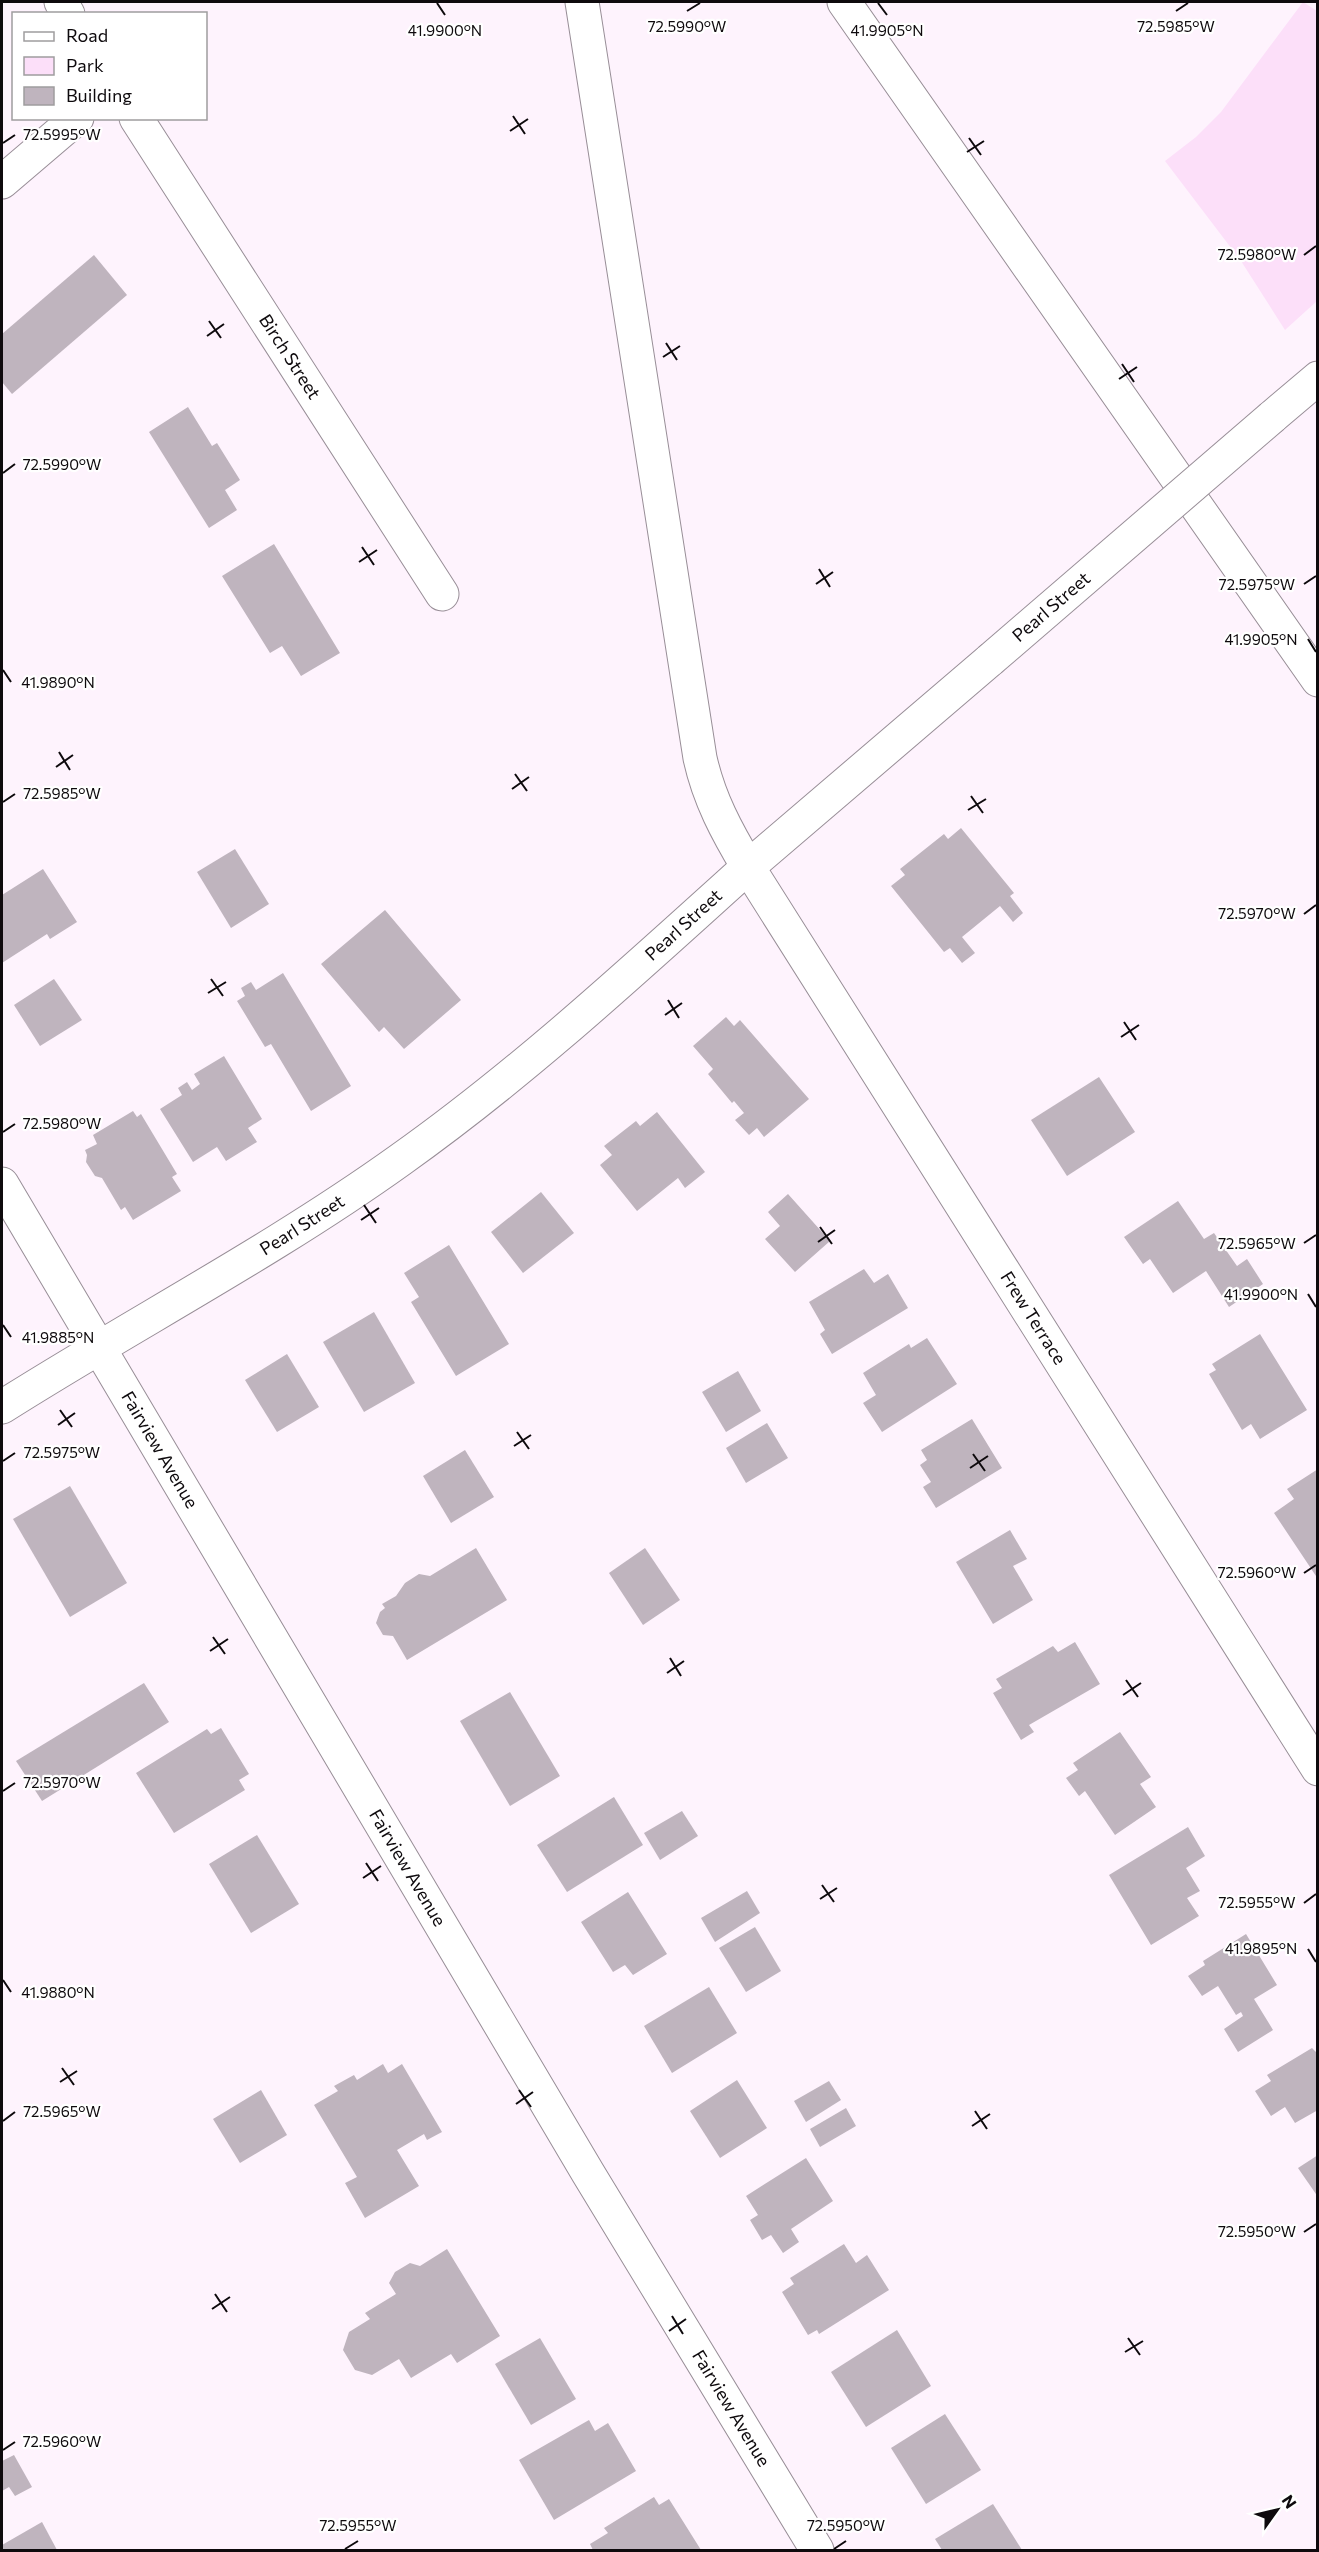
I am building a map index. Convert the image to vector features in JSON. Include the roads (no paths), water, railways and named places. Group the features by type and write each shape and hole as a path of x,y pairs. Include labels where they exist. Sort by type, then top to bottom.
{"street":[{"name":"Frew Terrace","path":"582,2 700,758 706,785 718,814 748,867 1317,1769"},
{"path":"844,2 1317,680"},
{"path":"2,182 75,120"},
{"name":"Birch Street","path":"137,120 442,594"},
{"name":"Pearl Street","path":"2,1407 307,1223 401,1160 556,1037 748,867 1317,378"},
{"name":"Fairview Avenue","path":"2,1184 581,2163 817,2550"}]}
